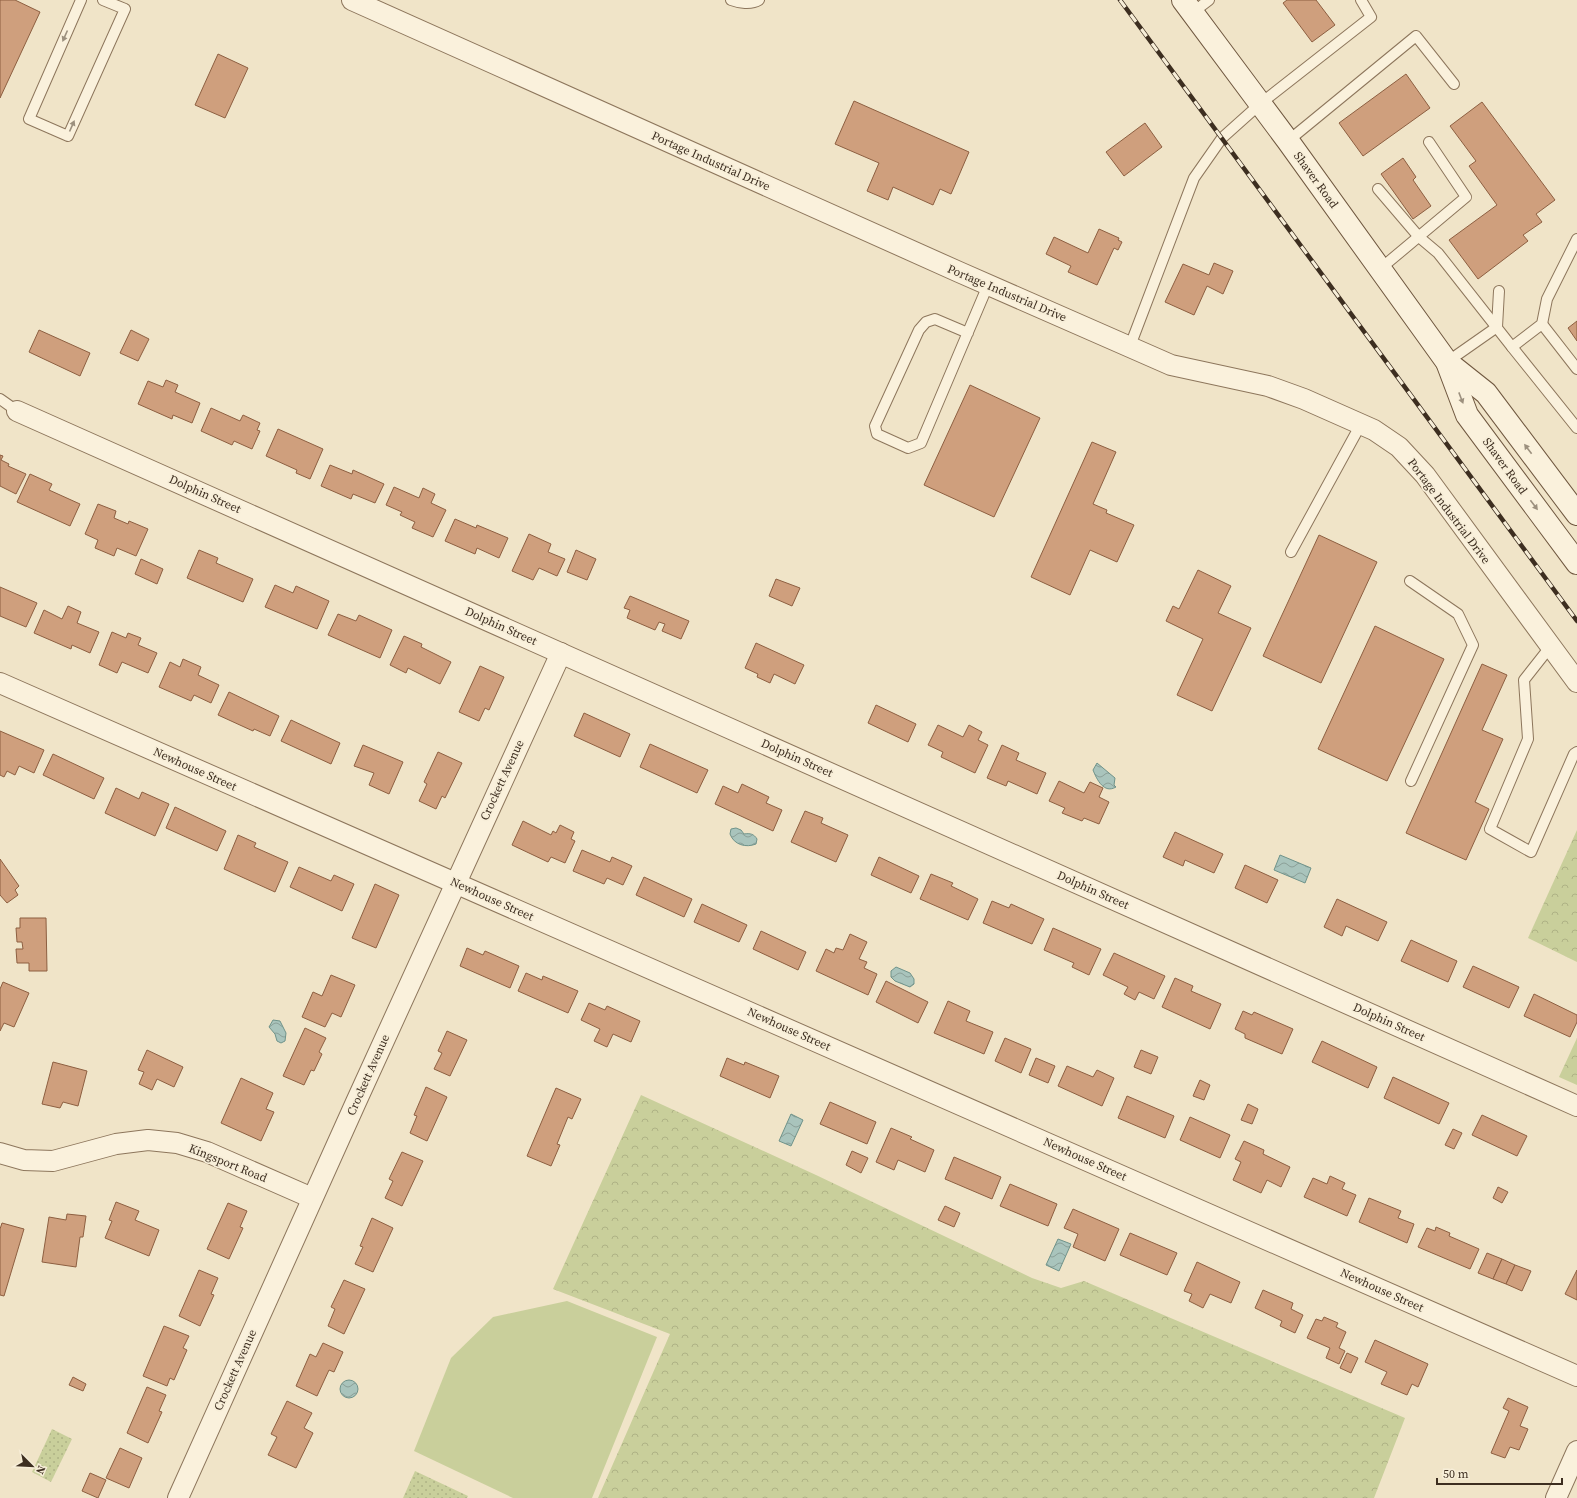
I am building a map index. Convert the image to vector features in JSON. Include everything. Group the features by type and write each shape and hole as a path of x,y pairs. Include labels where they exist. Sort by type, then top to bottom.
{"main road":[{"name":"Shaver Road","path":"1187,6 1288,141 1447,362 1467,414 1577,563"},
{"name":"Shaver Road","path":"1447,362 1486,393 1577,514"}],"street":[{"name":"Portage Industrial Drive","path":"352,0 988,285 1171,365 1268,386 1304,399 1374,430 1399,448 1425,475 1577,682"},
{"name":"Dolphin Street","path":"17,410 1577,1106"},
{"name":"Crockett Avenue","path":"178,1498 312,1198 561,653"},
{"name":"Newhouse Street","path":"0,683 1577,1376"},
{"name":"Kingsport Road","path":"0,1153 24,1160 53,1161 116,1144 148,1140 177,1143 207,1152 312,1198"},
{"path":"1556,1498 1577,1451"}],"lane":[{"path":"81,0 29,119 68,136 125,9 103,0"},
{"path":"731,0 736,2 754,3 759,0"},
{"path":"1187,6 1209,0"},
{"path":"1130,346 1194,178 1223,136 1260,104 1371,17 1361,0"},
{"path":"1288,141 1416,36 1454,84"},
{"path":"1380,269 1466,197 1429,142"},
{"path":"1378,189 1419,237 1438,253 1577,428"},
{"path":"1512,347 1542,324 1547,299 1577,239"},
{"path":"968,333 935,319 926,322 920,330 875,426 877,434 908,448 921,443 968,333 988,285"},
{"path":"1497,327 1499,291"},
{"path":"1542,324 1577,369"},
{"path":"1447,362 1497,327"},
{"path":"0,399 17,410"},
{"path":"1291,552 1361,424"},
{"path":"1410,581 1458,614 1473,644 1411,781"},
{"path":"1550,647 1524,680 1528,739 1490,829 1531,852 1574,754 1577,752"}],"green space":[{"path":"1577,830 1577,962 1528,938"},
{"path":"1577,1038 1577,1085 1559,1077"},
{"path":"641,1095 816,1175 1032,1278 1061,1288 1084,1281 1405,1418 1374,1498 598,1498 670,1334 553,1289"},
{"path":"567,1301 657,1337 592,1498 513,1498 414,1451 451,1358 493,1317"},
{"path":"52,1429 72,1439 51,1482 32,1472"},
{"path":"415,1471 468,1496 467,1498 403,1498"}],"water":[{"path":"1097,763 1115,778 1114,785 1116,787 1108,789 1099,782 1093,770"},
{"path":"736,828 741,830 744,834 755,836 757,839 756,844 748,846 741,845 734,841 730,834 731,829"},
{"path":"1280,855 1311,868 1305,883 1274,870"},
{"path":"896,967 910,973 914,979 914,984 910,987 895,981 891,977 891,971"},
{"path":"273,1020 280,1021 286,1033 285,1041 281,1043 277,1041 275,1034 269,1027"},
{"path":"791,1114 803,1120 791,1146 779,1141"},
{"path":"1058,1239 1071,1244 1059,1271 1046,1265"},
{"path":"349,1380 355,1383 358,1389 355,1395 349,1398 343,1395 340,1389 343,1383"}],"building":[{"path":"0,0 15,0 40,12 0,98"},
{"path":"1287,0 1316,0 1335,25 1312,42 1283,3"},
{"path":"218,54 248,68 225,118 195,105"},
{"path":"1406,74 1430,108 1363,156 1339,123"},
{"path":"854,101 969,152 951,194 940,189 933,205 893,187 888,200 867,191 879,163 835,144"},
{"path":"1482,102 1555,200 1536,214 1542,222 1523,235 1528,241 1478,279 1449,240 1497,205 1469,166 1476,161 1450,126"},
{"path":"1145,123 1162,147 1124,176 1106,152"},
{"path":"1403,158 1416,177 1413,180 1431,206 1413,219 1381,174"},
{"path":"1099,229 1119,238 1118,240 1122,242 1118,250 1114,248 1097,285 1068,272 1071,266 1046,254 1054,237 1088,253"},
{"path":"1214,263 1233,271 1223,294 1207,286 1194,315 1165,302 1183,264 1209,275"},
{"path":"1577,321 1577,341 1568,328"},
{"path":"39,330 90,353 80,376 29,352"},
{"path":"131,330 149,339 138,361 120,353"},
{"path":"166,380 178,385 175,392 200,403 192,423 173,415 172,419 138,404 148,381 163,387"},
{"path":"970,385 1040,418 994,517 924,485"},
{"path":"211,408 240,421 243,415 260,423 257,430 260,431 252,449 234,441 232,445 201,431"},
{"path":"278,429 323,449 310,479 296,473 297,470 266,456"},
{"path":"1092,442 1116,452 1093,504 1107,510 1106,513 1134,525 1117,562 1090,550 1070,595 1031,577"},
{"path":"0,455 3,456 1,460 9,464 8,466 26,474 16,494 0,486"},
{"path":"330,465 352,474 353,470 384,484 375,503 353,494 351,499 321,486"},
{"path":"30,474 52,484 49,490 80,504 70,526 17,502"},
{"path":"394,487 419,498 423,488 435,494 431,503 446,510 433,537 412,528 415,522 400,515 402,512 386,505"},
{"path":"98,504 116,511 114,518 128,524 129,521 148,529 136,556 117,548 114,556 95,548 98,540 85,534"},
{"path":"455,519 476,528 477,525 508,538 499,558 477,548 475,554 445,541"},
{"path":"529,534 551,544 548,552 565,559 557,576 539,568 533,580 512,571"},
{"path":"1319,535 1377,562 1321,683 1263,656"},
{"path":"199,550 218,558 216,563 253,579 243,602 187,578"},
{"path":"576,550 596,559 587,580 567,572"},
{"path":"141,559 163,569 157,584 135,574"},
{"path":"1198,570 1231,586 1218,613 1251,628 1212,711 1177,695 1203,639 1166,621 1173,606 1179,609"},
{"path":"776,579 800,588 792,606 769,596"},
{"path":"275,585 293,593 296,586 329,601 317,629 265,607"},
{"path":"0,587 37,603 26,627 0,616"},
{"path":"630,596 689,621 681,639 662,631 665,624 659,622 655,630 627,618 630,610 624,608"},
{"path":"68,606 81,612 77,623 99,632 90,653 72,645 71,649 34,633 44,610 62,619"},
{"path":"338,614 356,621 359,615 392,630 380,658 328,635"},
{"path":"1375,626 1444,659 1387,781 1318,749"},
{"path":"112,632 126,638 128,633 141,638 138,645 157,653 148,673 122,662 117,673 99,665"},
{"path":"404,636 422,644 421,647 451,662 440,684 408,668 406,673 390,665"},
{"path":"756,643 804,665 795,684 774,674 770,683 757,677 758,674 745,668"},
{"path":"183,659 201,667 198,675 219,685 211,703 194,695 191,701 159,687 170,662 180,667"},
{"path":"1482,664 1507,675 1482,730 1503,739 1475,802 1489,809 1466,860 1406,833"},
{"path":"480,666 504,677 489,710 485,708 479,721 459,712"},
{"path":"229,692 279,716 270,736 254,729 253,731 218,715"},
{"path":"876,705 916,724 908,742 868,723"},
{"path":"584,713 630,734 620,757 574,736"},
{"path":"291,720 340,743 331,764 281,741"},
{"path":"938,725 963,737 969,725 982,732 978,740 988,745 975,773 941,757 943,752 928,745"},
{"path":"0,731 44,750 34,773 19,766 15,775 7,771 4,777 0,775"},
{"path":"650,744 708,770 697,793 640,767"},
{"path":"363,745 403,762 389,794 369,785 374,773 354,766"},
{"path":"1002,745 1019,753 1016,760 1046,773 1037,794 1008,781 1006,786 987,778"},
{"path":"438,752 462,763 445,798 442,796 436,809 419,801 427,784 424,782"},
{"path":"53,754 104,778 94,799 43,775"},
{"path":"1059,781 1084,793 1090,782 1103,788 1099,797 1109,802 1099,824 1084,818 1082,821 1062,813 1065,808 1049,801"},
{"path":"742,784 769,797 766,803 782,810 773,831 715,804 723,786 738,793"},
{"path":"116,788 139,799 142,792 169,804 155,836 105,813"},
{"path":"175,807 226,831 217,851 166,828"},
{"path":"805,811 823,818 821,823 848,835 836,862 791,842"},
{"path":"523,821 551,835 553,831 556,833 560,825 574,832 571,839 575,841 565,863 551,857 548,862 512,845"},
{"path":"1175,832 1223,854 1214,873 1185,860 1183,866 1163,857"},
{"path":"238,835 256,843 254,847 288,862 275,892 224,869"},
{"path":"582,850 610,862 612,857 632,866 623,885 607,878 604,884 573,871"},
{"path":"879,857 919,876 911,893 871,875"},
{"path":"0,859 19,886 15,890 18,895 7,903 0,895"},
{"path":"1245,865 1278,880 1267,903 1235,888"},
{"path":"299,867 331,881 334,875 354,884 342,911 290,887"},
{"path":"931,874 953,883 951,886 978,899 968,920 920,899"},
{"path":"644,877 692,899 684,917 636,895"},
{"path":"375,884 399,895 376,948 352,938"},
{"path":"1337,899 1387,922 1378,941 1346,926 1342,936 1324,927"},
{"path":"992,901 1009,908 1011,904 1044,919 1032,944 983,923"},
{"path":"702,904 747,925 739,942 694,922"},
{"path":"20,918 46,918 47,971 29,971 29,963 17,963 16,949 23,949 22,942 17,942 16,928 20,928"},
{"path":"1053,928 1101,949 1089,975 1072,967 1074,963 1044,950"},
{"path":"761,931 806,952 798,970 753,949"},
{"path":"850,934 867,942 859,959 867,962 864,968 877,974 868,995 816,971 826,949 834,953 836,948 843,950"},
{"path":"1411,940 1457,961 1448,982 1401,961"},
{"path":"467,948 483,955 485,951 519,966 510,988 460,966"},
{"path":"1114,953 1165,976 1154,999 1139,992 1135,1000 1124,994 1128,987 1103,975"},
{"path":"1473,966 1519,987 1509,1008 1463,987"},
{"path":"526,973 542,980 543,976 578,991 568,1013 518,991"},
{"path":"331,975 355,985 341,1017 332,1013 325,1027 302,1017 313,992 322,996"},
{"path":"1175,978 1193,986 1191,991 1221,1004 1210,1029 1162,1007"},
{"path":"886,981 928,1002 918,1023 876,1002"},
{"path":"3,982 29,993 14,1027 4,1023 0,1031 0,989"},
{"path":"1534,994 1577,1015 1577,1022 1570,1037 1524,1016"},
{"path":"948,1001 970,1011 966,1021 993,1032 984,1054 934,1033"},
{"path":"589,1003 605,1010 607,1006 640,1021 631,1042 613,1034 607,1047 594,1041 600,1029 581,1020"},
{"path":"1243,1011 1252,1015 1254,1012 1293,1029 1282,1054 1245,1038 1245,1034 1235,1029"},
{"path":"305,1028 326,1038 319,1052 322,1054 314,1071 311,1070 304,1085 283,1076"},
{"path":"447,1031 467,1040 450,1076 434,1069 442,1053 438,1051"},
{"path":"1005,1038 1031,1049 1021,1073 995,1061"},
{"path":"1322,1041 1377,1067 1368,1088 1312,1062"},
{"path":"147,1050 183,1067 174,1087 157,1079 152,1090 139,1084 144,1072 138,1070"},
{"path":"1141,1050 1158,1057 1151,1074 1134,1067"},
{"path":"727,1058 744,1065 745,1062 779,1076 770,1098 720,1076"},
{"path":"1036,1058 1055,1066 1048,1083 1029,1075"},
{"path":"53,1062 87,1071 78,1106 63,1102 60,1108 42,1104"},
{"path":"1067,1066 1093,1077 1097,1070 1114,1078 1102,1106 1058,1086"},
{"path":"1393,1077 1449,1103 1439,1124 1384,1098"},
{"path":"241,1078 273,1093 266,1109 274,1112 261,1141 221,1123"},
{"path":"1200,1080 1210,1085 1204,1100 1193,1096"},
{"path":"426,1087 447,1097 427,1141 410,1133 417,1116 414,1115"},
{"path":"556,1088 581,1099 572,1119 568,1117 557,1144 560,1145 551,1166 527,1156"},
{"path":"1127,1096 1174,1116 1165,1138 1118,1118"},
{"path":"830,1102 876,1122 867,1144 820,1124"},
{"path":"1248,1104 1258,1109 1252,1124 1241,1120"},
{"path":"1482,1115 1527,1136 1517,1156 1472,1135"},
{"path":"1190,1117 1230,1135 1220,1158 1180,1140"},
{"path":"891,1128 912,1137 910,1139 934,1150 925,1172 898,1160 894,1170 876,1162"},
{"path":"1453,1129 1462,1133 1454,1149 1445,1145"},
{"path":"1244,1141 1264,1150 1263,1154 1290,1167 1281,1187 1267,1180 1261,1193 1233,1180 1241,1162 1235,1159"},
{"path":"852,1151 868,1158 861,1173 846,1165"},
{"path":"402,1152 423,1161 402,1206 385,1198 393,1181 389,1179"},
{"path":"954,1157 1001,1177 992,1199 945,1179"},
{"path":"1330,1176 1345,1183 1342,1189 1356,1195 1347,1216 1304,1197 1313,1178 1327,1184"},
{"path":"1010,1184 1057,1204 1048,1226 1000,1206"},
{"path":"1498,1187 1508,1192 1502,1203 1493,1198"},
{"path":"1369,1198 1401,1211 1398,1218 1414,1224 1407,1243 1359,1222"},
{"path":"116,1202 139,1211 135,1220 159,1230 149,1256 105,1238 112,1221 109,1220"},
{"path":"228,1203 247,1211 240,1227 243,1228 229,1259 207,1249"},
{"path":"945,1206 960,1213 954,1227 938,1220"},
{"path":"1073,1209 1119,1229 1105,1261 1073,1247 1078,1234 1064,1228"},
{"path":"67,1214 86,1216 83,1237 80,1237 76,1267 42,1262 49,1217 66,1220"},
{"path":"372,1218 393,1228 373,1272 355,1264 363,1247 360,1246"},
{"path":"2,1223 24,1229 4,1296 0,1295 0,1229"},
{"path":"1436,1227 1450,1233 1449,1236 1479,1249 1470,1269 1418,1247 1427,1228 1435,1231"},
{"path":"1130,1233 1177,1253 1167,1275 1120,1255"},
{"path":"1487,1253 1502,1259 1493,1279 1478,1273"},
{"path":"1502,1259 1515,1265 1506,1284 1493,1279"},
{"path":"1197,1262 1240,1282 1231,1303 1210,1294 1203,1308 1189,1301 1192,1294 1184,1291"},
{"path":"1515,1265 1531,1271 1522,1291 1506,1284"},
{"path":"199,1270 218,1278 211,1294 214,1295 200,1326 179,1316"},
{"path":"1577,1270 1577,1300 1565,1294"},
{"path":"344,1280 365,1289 344,1334 328,1326 335,1309 331,1307"},
{"path":"1263,1290 1293,1303 1291,1309 1303,1315 1295,1333 1280,1326 1282,1321 1255,1308"},
{"path":"1324,1317 1338,1323 1336,1327 1346,1332 1339,1348 1345,1351 1339,1364 1326,1358 1330,1348 1307,1338 1316,1319 1322,1321"},
{"path":"164,1326 189,1336 183,1348 187,1350 174,1380 170,1378 167,1386 143,1376"},
{"path":"1375,1340 1428,1364 1418,1387 1412,1384 1407,1395 1381,1384 1387,1372 1365,1362"},
{"path":"323,1343 343,1352 334,1372 329,1370 317,1396 296,1386 310,1354 316,1357"},
{"path":"1347,1353 1358,1358 1351,1373 1340,1368"},
{"path":"73,1377 86,1384 83,1391 69,1385"},
{"path":"147,1387 166,1395 159,1411 162,1412 148,1443 127,1433"},
{"path":"1508,1398 1528,1407 1520,1426 1528,1429 1519,1450 1510,1447 1505,1458 1491,1453 1509,1411 1503,1408"},
{"path":"287,1401 312,1413 304,1428 313,1433 296,1468 268,1455 277,1437 271,1434"},
{"path":"120,1448 142,1458 129,1488 106,1478"},
{"path":"90,1473 106,1480 98,1498 82,1491"}],"railway":[{"path":"1120,0 1577,621"}]}
